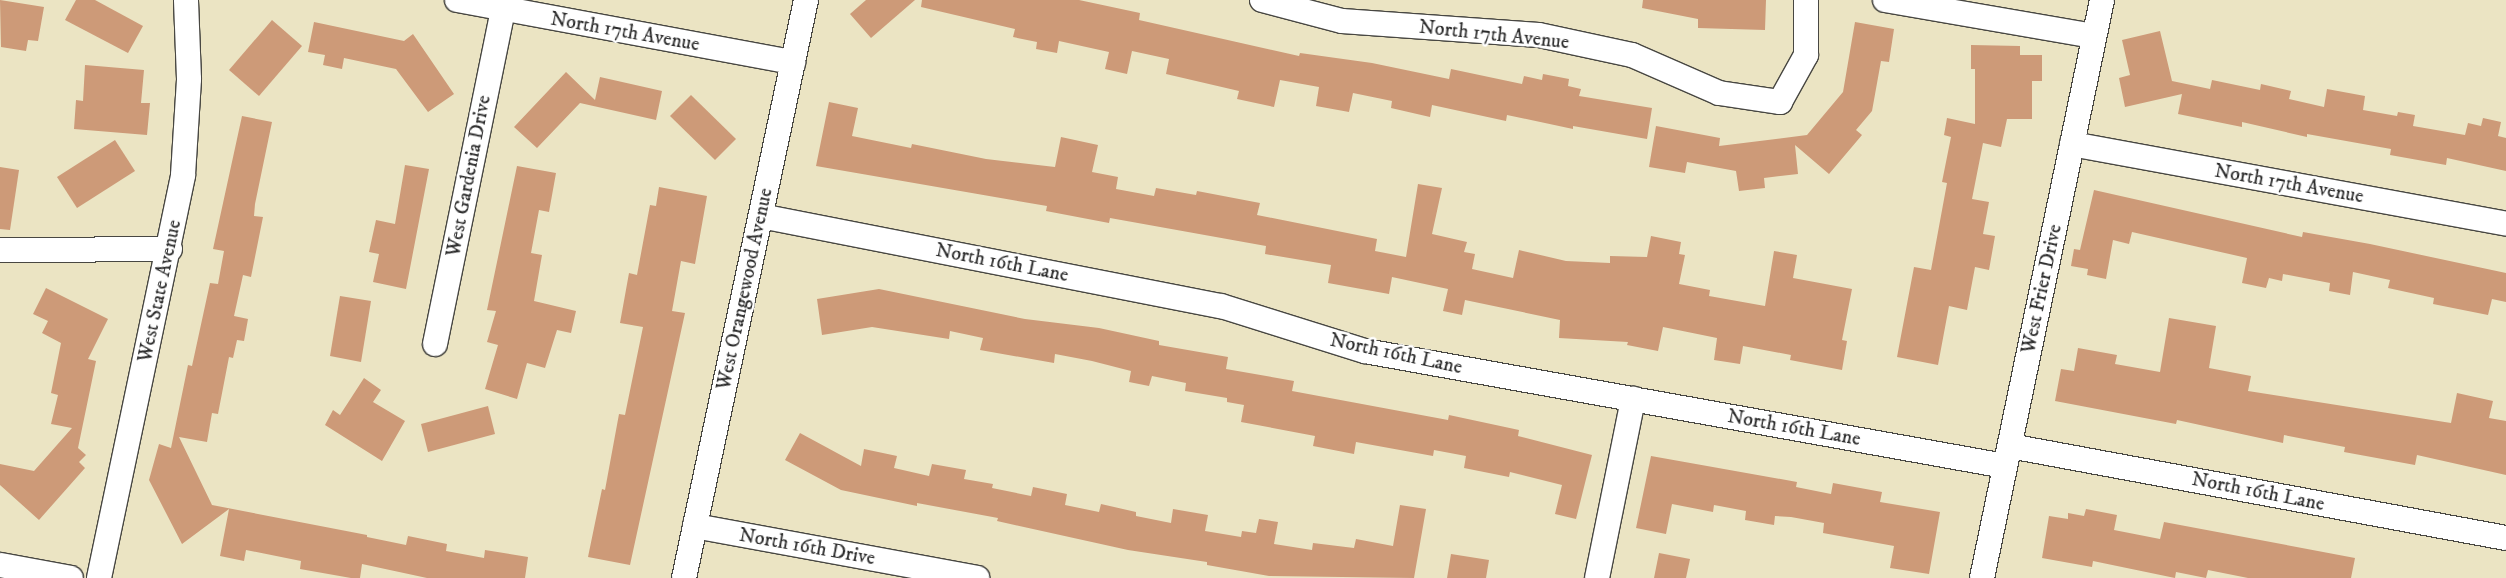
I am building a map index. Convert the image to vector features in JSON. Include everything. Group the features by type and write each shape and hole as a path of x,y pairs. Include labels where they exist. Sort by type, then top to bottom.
{"street":[{"name":"West State Avenue","path":"99,578 170,249 188,130 186,0"},
{"name":"North 17th Avenue","path":"457,0 793,62"},
{"name":"West Orangewood Avenue","path":"684,578 806,0"},
{"name":"North 17th Avenue","path":"1262,0 1342,21 1539,35 1632,55 1719,93 1780,102 1806,55 1806,0"},
{"path":"1885,0 2094,36"},
{"name":"West Frier Drive","path":"1982,578 2102,0"},
{"name":"West Gardenia Drive","path":"435,344 503,9"},
{"name":"North 17th Avenue","path":"2072,144 2506,224"},
{"name":"North 16th Lane","path":"761,216 1221,306 1365,351 1633,400 2008,456 2506,538"},
{"path":"0,250 170,249"},
{"path":"1597,578 1633,400"},
{"name":"North 16th Drive","path":"695,526 977,578"},
{"path":"0,565 72,578"}],"building":[{"path":"0,0 44,7 38,41 28,40 26,51 1,47"},
{"path":"76,0 95,0 143,26 128,53 65,20"},
{"path":"866,0 915,0 871,38 850,14"},
{"path":"922,0 1079,0 1140,13 1139,20 1299,56 1300,53 1372,63 1449,79 1451,69 1522,84 1524,76 1542,80 1543,74 1569,79 1568,86 1581,89 1579,96 1652,108 1647,139 1573,126 1573,129 1507,115 1506,121 1432,105 1430,117 1391,108 1392,101 1353,93 1349,112 1316,106 1319,87 1280,80 1274,107 1237,99 1239,91 1166,74 1169,59 1132,51 1127,74 1105,69 1109,52 1059,41 1057,53 1036,49 1037,42 1013,37 1015,29 921,7"},
{"path":"1643,0 1766,0 1765,30 1698,28 1698,19 1642,8"},
{"path":"272,20 302,46 259,96 229,70"},
{"path":"314,22 404,41 413,34 454,94 428,112 396,69 344,58 342,69 323,65 325,55 308,52"},
{"path":"1855,22 1894,29 1889,62 1881,61 1872,111 1856,130 1862,135 1829,174 1795,145 1798,174 1764,178 1765,188 1739,191 1736,171 1687,162 1685,173 1649,167 1656,126 1720,138 1719,146 1807,135 1843,92"},
{"path":"2160,31 2172,81 2210,89 2212,80 2260,90 2261,84 2291,91 2289,99 2324,107 2327,89 2365,96 2363,110 2397,116 2398,112 2415,115 2413,126 2465,135 2468,123 2481,126 2483,118 2501,122 2498,136 2506,138 2506,171 2447,158 2446,165 2390,155 2391,149 2307,134 2307,137 2242,122 2242,127 2178,114 2182,94 2125,107 2119,78 2130,75 2122,40"},
{"path":"1971,45 2020,46 2020,55 2042,55 2042,81 2032,81 2032,119 2007,119 2001,147 1983,143 1972,199 1989,202 1983,234 1995,236 1989,270 1975,267 1967,310 1949,306 1938,365 1897,357 1914,267 1931,270 1947,183 1942,182 1951,137 1944,135 1947,118 1975,124 1975,69 1971,69"},
{"path":"85,65 144,70 141,103 150,103 147,135 74,129 76,100 83,101"},
{"path":"566,72 595,100 600,77 662,91 656,120 580,103 537,148 514,127"},
{"path":"691,95 736,139 715,160 670,116"},
{"path":"829,102 858,108 852,136 911,148 912,144 986,159 1055,167 1061,137 1098,145 1092,172 1118,177 1116,189 1154,196 1156,188 1196,195 1197,191 1260,203 1257,215 1377,239 1375,251 1406,257 1418,184 1442,188 1432,234 1467,242 1464,252 1475,254 1472,269 1513,278 1519,250 1566,261 1610,263 1610,256 1647,257 1651,236 1681,242 1679,254 1685,255 1679,284 1710,290 1709,296 1765,306 1774,251 1797,255 1793,278 1852,289 1842,340 1847,341 1842,370 1790,360 1791,355 1743,346 1740,364 1714,360 1717,338 1663,327 1658,351 1627,345 1628,342 1559,338 1560,320 1465,300 1462,315 1443,311 1448,289 1392,277 1389,294 1328,283 1331,265 1265,254 1266,246 1110,218 1109,223 1046,211 1047,206 816,166"},
{"path":"242,116 272,122 255,204 254,216 263,217 251,277 243,275 234,316 248,319 244,341 237,340 233,358 229,357 218,414 212,413 207,442 179,437 212,505 367,535 367,537 406,545 408,536 447,544 446,551 484,558 485,550 528,557 525,578 427,578 362,564 360,578 351,578 300,569 301,561 246,550 244,561 220,556 229,509 182,544 149,480 159,444 171,448 188,365 192,366 210,283 218,284 224,251 213,249"},
{"path":"115,140 135,171 77,208 57,177"},
{"path":"405,165 429,169 406,289 373,282 379,254 369,252 376,220 395,224"},
{"path":"517,166 556,173 549,212 539,210 531,253 542,255 534,301 576,311 571,333 557,330 545,368 527,363 517,399 485,389 498,345 487,342 496,311 487,310"},
{"path":"0,167 19,170 10,230 0,229"},
{"path":"659,187 707,196 695,264 681,261 672,311 685,313 630,565 588,557 602,489 605,490 619,414 625,415 643,327 620,323 629,273 637,275 650,205 656,206"},
{"path":"2094,190 2302,237 2303,232 2370,244 2506,273 2506,302 2492,299 2488,315 2433,304 2434,298 2388,288 2390,280 2353,272 2350,295 2329,291 2330,283 2283,274 2282,281 2269,278 2266,288 2242,283 2247,258 2132,232 2129,244 2113,240 2106,279 2087,275 2088,269 2071,266 2074,249 2080,250"},
{"path":"46,288 108,319 88,359 96,361 78,448 86,455 79,462 85,468 39,520 0,485 0,464 34,471 72,428 51,424 58,395 51,393 61,343 42,333 48,321 33,314"},
{"path":"879,289 1025,319 1099,328 1159,341 1159,345 1228,357 1226,369 1294,381 1292,391 1448,420 1449,415 1519,430 1518,436 1592,455 1576,519 1555,514 1562,485 1510,472 1509,477 1464,468 1466,456 1434,450 1433,456 1356,442 1354,454 1313,446 1315,436 1241,422 1244,405 1227,402 1227,398 1185,391 1186,383 1152,376 1149,386 1129,382 1131,371 1092,361 1055,354 1054,363 980,350 983,338 950,331 949,339 872,327 822,335 817,299"},
{"path":"340,296 371,301 361,362 330,356"},
{"path":"2169,318 2216,326 2209,368 2251,376 2248,391 2451,423 2457,393 2493,401 2489,418 2506,421 2506,475 2417,455 2415,465 2344,452 2345,447 2284,435 2283,443 2177,420 2176,424 2055,401 2061,369 2074,371 2078,348 2117,355 2115,364 2160,372"},
{"path":"364,378 381,390 373,402 405,421 382,461 325,425 333,410 340,415"},
{"path":"488,406 495,434 428,452 421,424"},
{"path":"800,433 861,466 864,449 897,456 894,468 929,476 932,464 966,470 964,479 993,484 992,488 1031,496 1033,487 1067,494 1065,505 1099,512 1101,504 1136,512 1136,516 1171,523 1173,509 1208,515 1205,531 1241,537 1242,531 1256,533 1259,519 1278,522 1274,544 1312,550 1313,543 1354,548 1356,539 1393,546 1400,505 1426,509 1414,578 1269,576 1207,565 1207,562 1128,550 997,521 998,518 917,503 917,506 841,490 785,460"},
{"path":"1651,456 1797,482 1796,487 1831,494 1833,483 1882,492 1880,502 1940,512 1929,574 1890,568 1894,546 1823,533 1824,523 1791,517 1775,516 1774,525 1745,520 1746,511 1714,505 1713,512 1672,504 1666,534 1636,528"},
{"path":"2086,509 2117,515 2114,530 2160,539 2164,522 2355,558 2351,578 2248,578 2208,570 2206,578 2176,572 2175,578 2093,561 2092,567 2042,558 2049,516 2068,519 2068,513 2084,516"},
{"path":"1659,553 1690,559 1686,578 1654,578"},
{"path":"1451,554 1489,560 1486,578 1447,578"}]}
